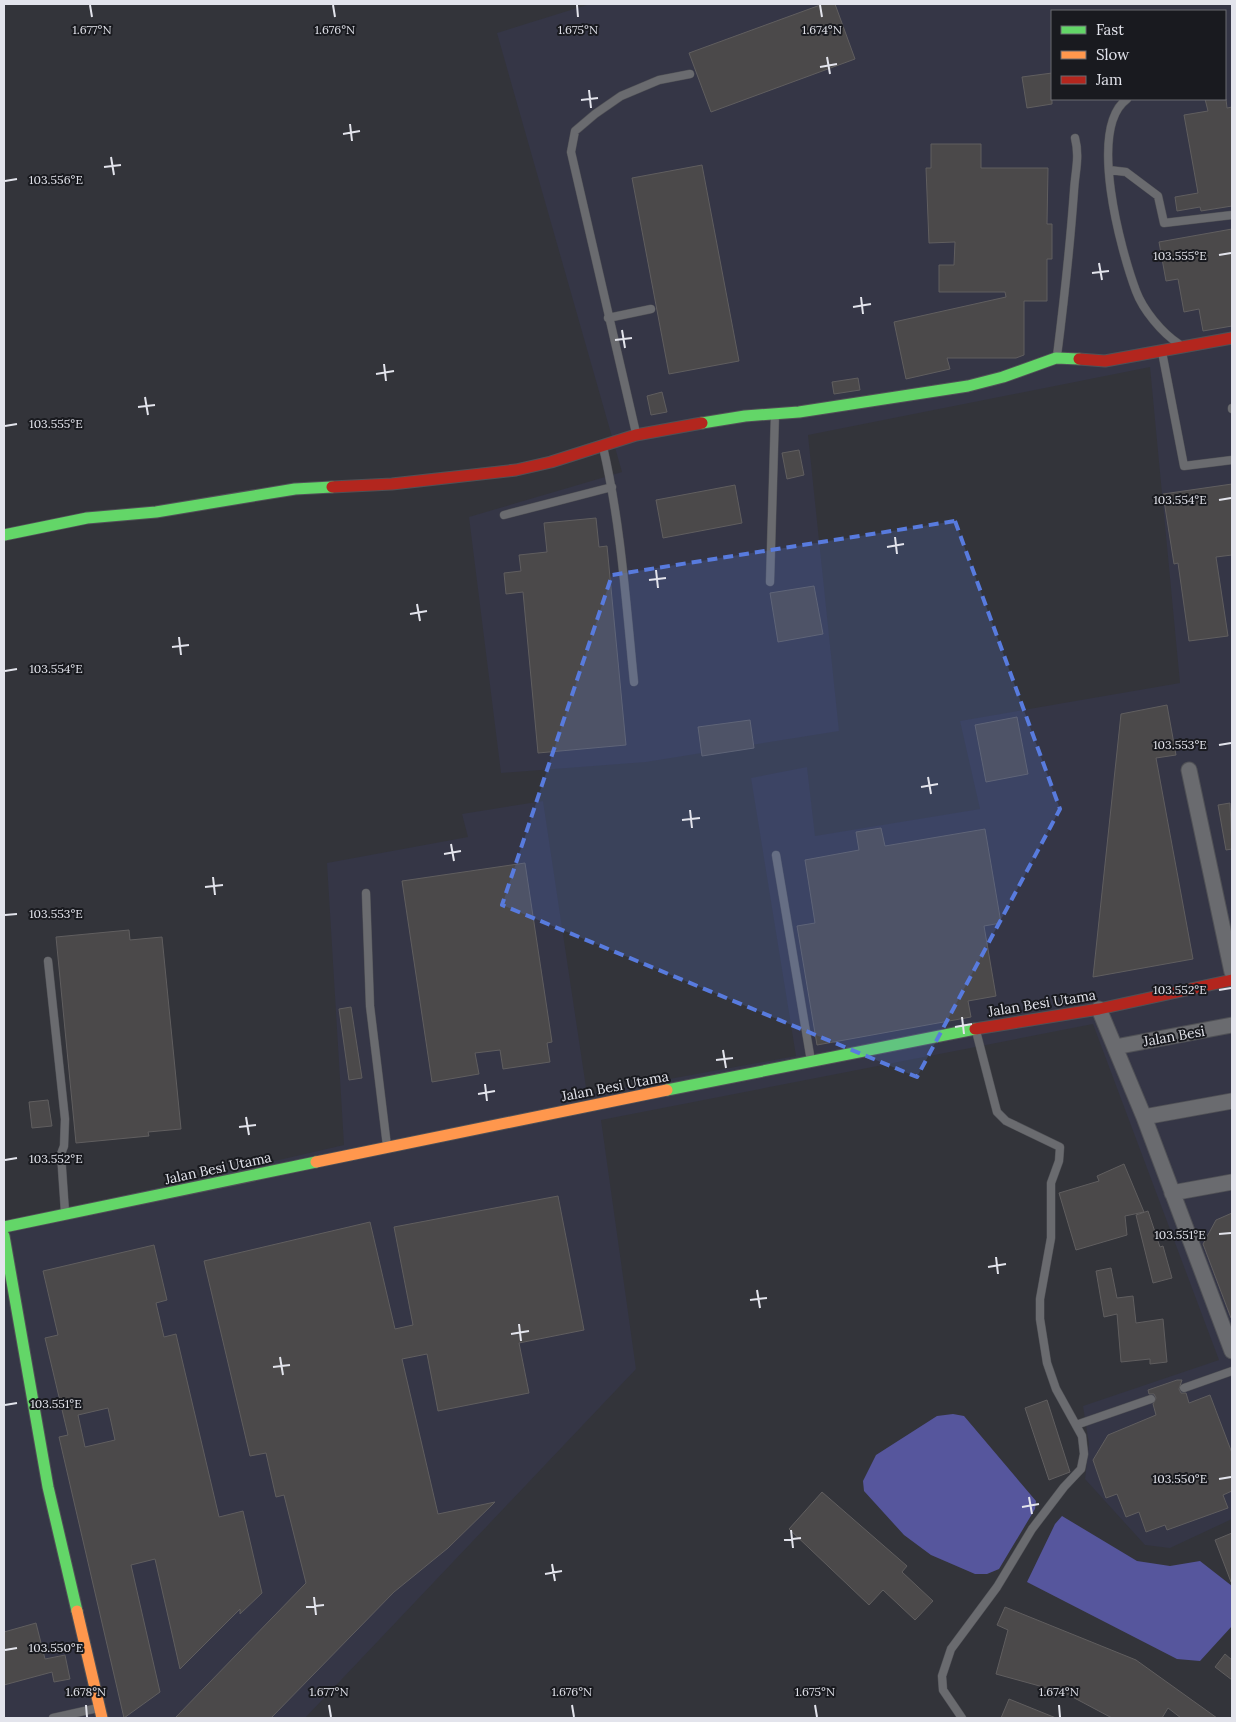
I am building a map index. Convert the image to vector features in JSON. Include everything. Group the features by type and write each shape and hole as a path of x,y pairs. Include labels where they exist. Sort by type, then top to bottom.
{"street":[{"path":"4,535 87,518 156,512 295,489 392,484 516,470 551,462 636,434 745,416 799,412 968,386 1003,377 1056,358 1105,361 1232,338"},
{"path":"1190,770 1232,972"},
{"name":"Jalan Besi Utama","path":"4,1226 975,1029 1099,1009 1232,980"},
{"path":"1099,1009 1144,1117 1232,1352"},
{"name":"Jalan Besi","path":"1115,1047 1232,1025"},
{"path":"1144,1117 1232,1101"},
{"path":"1172,1193 1232,1182"},
{"path":"4,1236 48,1487 100,1713"}],"lane":[{"path":"636,434 571,152 575,131 594,114 621,96 659,80 690,74"},
{"path":"1126,100 1120,104 1112,117 1109,170 1113,213 1136,292 1145,308 1162,330 1185,347"},
{"path":"1056,358 1072,237 1075,175 1079,159 1075,138"},
{"path":"1109,170 1126,172 1158,196 1164,223 1232,215"},
{"path":"608,318 651,309"},
{"path":"1162,352 1184,466 1232,460"},
{"path":"770,582 775,414"},
{"path":"603,445 612,487 634,682"},
{"path":"504,515 612,487"},
{"path":"776,856 811,1062"},
{"path":"366,893 370,1006 387,1148"},
{"path":"48,961 65,1119 64,1146 61,1154 65,1214"},
{"path":"962,1718 943,1690 942,1676 945,1661 951,1649 997,1587 1032,1529 1064,1487 1081,1469 1084,1444 1056,1389 1048,1363 1039,1310 1051,1238 1051,1183 1060,1162 1060,1147 1006,1121 996,1112 975,1029"},
{"path":"1184,1388 1232,1371"},
{"path":"1076,1425 1151,1399"},
{"path":"53,1718 100,1713"}],"highlighted area":[{"path":"955,521 1060,809 917,1077 502,905 612,575"}],"shaded area":[{"path":"590,4 1232,4 1232,1519 1170,1548 1145,1545 1085,1479 1089,1444 1083,1406 1219,1360 1093,1024 601,1120 636,1369 305,1718 4,1718 4,1223 344,1145 327,863 468,837 462,814 543,801 587,1094 796,1056 751,778 807,767 815,836 980,809 960,721 1180,683 1150,367 808,435 839,731 646,762 501,773 469,517 622,472 497,33"},
{"path":"953,1414 964,1416 1036,1501 1035,1509 999,1569 987,1574 975,1574 931,1555 904,1535 864,1491 863,1481 876,1455 937,1416"},
{"path":"1062,1516 1137,1561 1170,1566 1200,1561 1232,1586 1232,1626 1200,1661 1177,1659 1027,1582 1055,1524"}],"building":[{"path":"823,4 835,4 855,59 711,112 689,53"},
{"path":"1051,73 1052,104 1027,108 1022,77"},
{"path":"1226,99 1227,108 1232,107 1232,206 1201,211 1200,207 1177,211 1175,197 1198,193 1184,115 1208,111 1205,100"},
{"path":"931,144 981,144 981,168 1048,168 1047,224 1052,224 1052,259 1047,259 1047,301 1024,301 1024,355 1016,358 947,358 950,369 906,379 894,322 1006,297 1005,292 939,292 939,265 954,265 955,242 929,243 926,168 931,168"},
{"path":"702,165 739,361 669,374 632,178"},
{"path":"1232,229 1232,326 1203,331 1199,309 1184,312 1178,279 1166,281 1159,242"},
{"path":"858,378 860,390 834,394 832,382"},
{"path":"662,392 667,412 651,415 647,396"},
{"path":"799,450 804,475 787,479 782,453"},
{"path":"1232,484 1232,555 1216,557 1228,636 1189,641 1178,563 1174,564 1163,494"},
{"path":"735,485 742,523 663,538 656,500"},
{"path":"596,518 599,547 607,546 626,745 538,753 523,592 506,594 504,573 521,571 519,555 547,552 544,523"},
{"path":"814,586 823,634 778,642 770,593"},
{"path":"1167,705 1176,755 1156,758 1193,959 1093,977 1121,714"},
{"path":"1017,717 1028,774 986,782 975,725"},
{"path":"750,720 754,748 702,756 698,727"},
{"path":"1230,803 1232,849 1226,850 1218,805"},
{"path":"881,828 885,846 985,829 1001,923 984,926 996,996 968,1001 971,1017 817,1045 797,926 815,923 805,860 859,850 856,832"},
{"path":"525,863 552,1042 547,1043 550,1062 503,1069 500,1050 475,1053 479,1074 432,1082 402,881"},
{"path":"129,930 130,940 162,937 181,1129 148,1132 149,1136 76,1143 56,937"},
{"path":"351,1007 362,1078 349,1080 339,1009"},
{"path":"48,1100 52,1126 32,1128 29,1102"},
{"path":"1124,1164 1144,1212 1125,1216 1127,1235 1076,1250 1059,1193 1099,1181 1097,1176"},
{"path":"558,1196 584,1330 519,1343 529,1393 438,1411 427,1354 402,1359 438,1514 495,1502 448,1548 394,1592 271,1718 175,1718 306,1583 284,1495 276,1497 266,1453 250,1456 204,1261 370,1222 395,1329 413,1325 394,1227"},
{"path":"1148,1211 1160,1247 1163,1246 1172,1278 1153,1283 1136,1215"},
{"path":"1232,1213 1231,1318 1203,1244 1216,1220"},
{"path":"154,1245 167,1300 156,1303 164,1337 176,1334 219,1517 243,1511 262,1593 240,1614 240,1609 180,1669 155,1559 131,1565 160,1692 124,1718 59,1437 68,1435 45,1338 58,1335 43,1271","holes":["108,1408 115,1440 85,1447 78,1415"]},
{"path":"1111,1268 1117,1298 1133,1296 1136,1323 1163,1319 1167,1362 1150,1364 1150,1359 1121,1362 1117,1314 1104,1317 1096,1271"},
{"path":"1182,1380 1179,1389 1181,1393 1186,1393 1189,1403 1210,1395 1232,1453 1232,1491 1223,1495 1228,1508 1167,1530 1165,1525 1146,1532 1139,1512 1126,1517 1117,1494 1106,1498 1093,1460 1108,1435 1156,1415 1153,1404 1156,1398 1154,1394 1149,1394 1148,1390"},
{"path":"1047,1400 1070,1472 1049,1480 1025,1408"},
{"path":"822,1492 907,1566 902,1572 933,1601 915,1620 883,1590 869,1605 789,1529"},
{"path":"1232,1533 1232,1582 1231,1582 1215,1540"},
{"path":"1005,1607 1136,1660 1217,1718 1181,1718 1168,1708 1162,1718 1112,1718 1065,1693 996,1674 1008,1630 997,1625"},
{"path":"36,1623 45,1659 65,1655 70,1679 54,1682 52,1672 4,1685 4,1632"},
{"path":"1225,1654 1232,1660 1232,1680 1215,1667"},
{"path":"1009,1699 1056,1718 1001,1718"}],"traffic: fast":[{"path":"702,423 745,416 799,412 968,386 1003,377 1056,358 1079,359"},
{"path":"4,535 87,518 156,512 295,489 332,487"},
{"path":"667,1090 975,1029"},
{"path":"4,1227 316,1162"},
{"path":"4,1236 48,1487 77,1611"}],"traffic: slow":[{"path":"316,1162 667,1090"},
{"path":"77,1611 102,1718"}],"traffic: jam":[{"path":"1079,359 1105,361 1232,338"},
{"path":"332,487 392,484 516,470 551,462 636,435 702,423"},
{"path":"975,1029 1099,1009 1232,980"}]}
